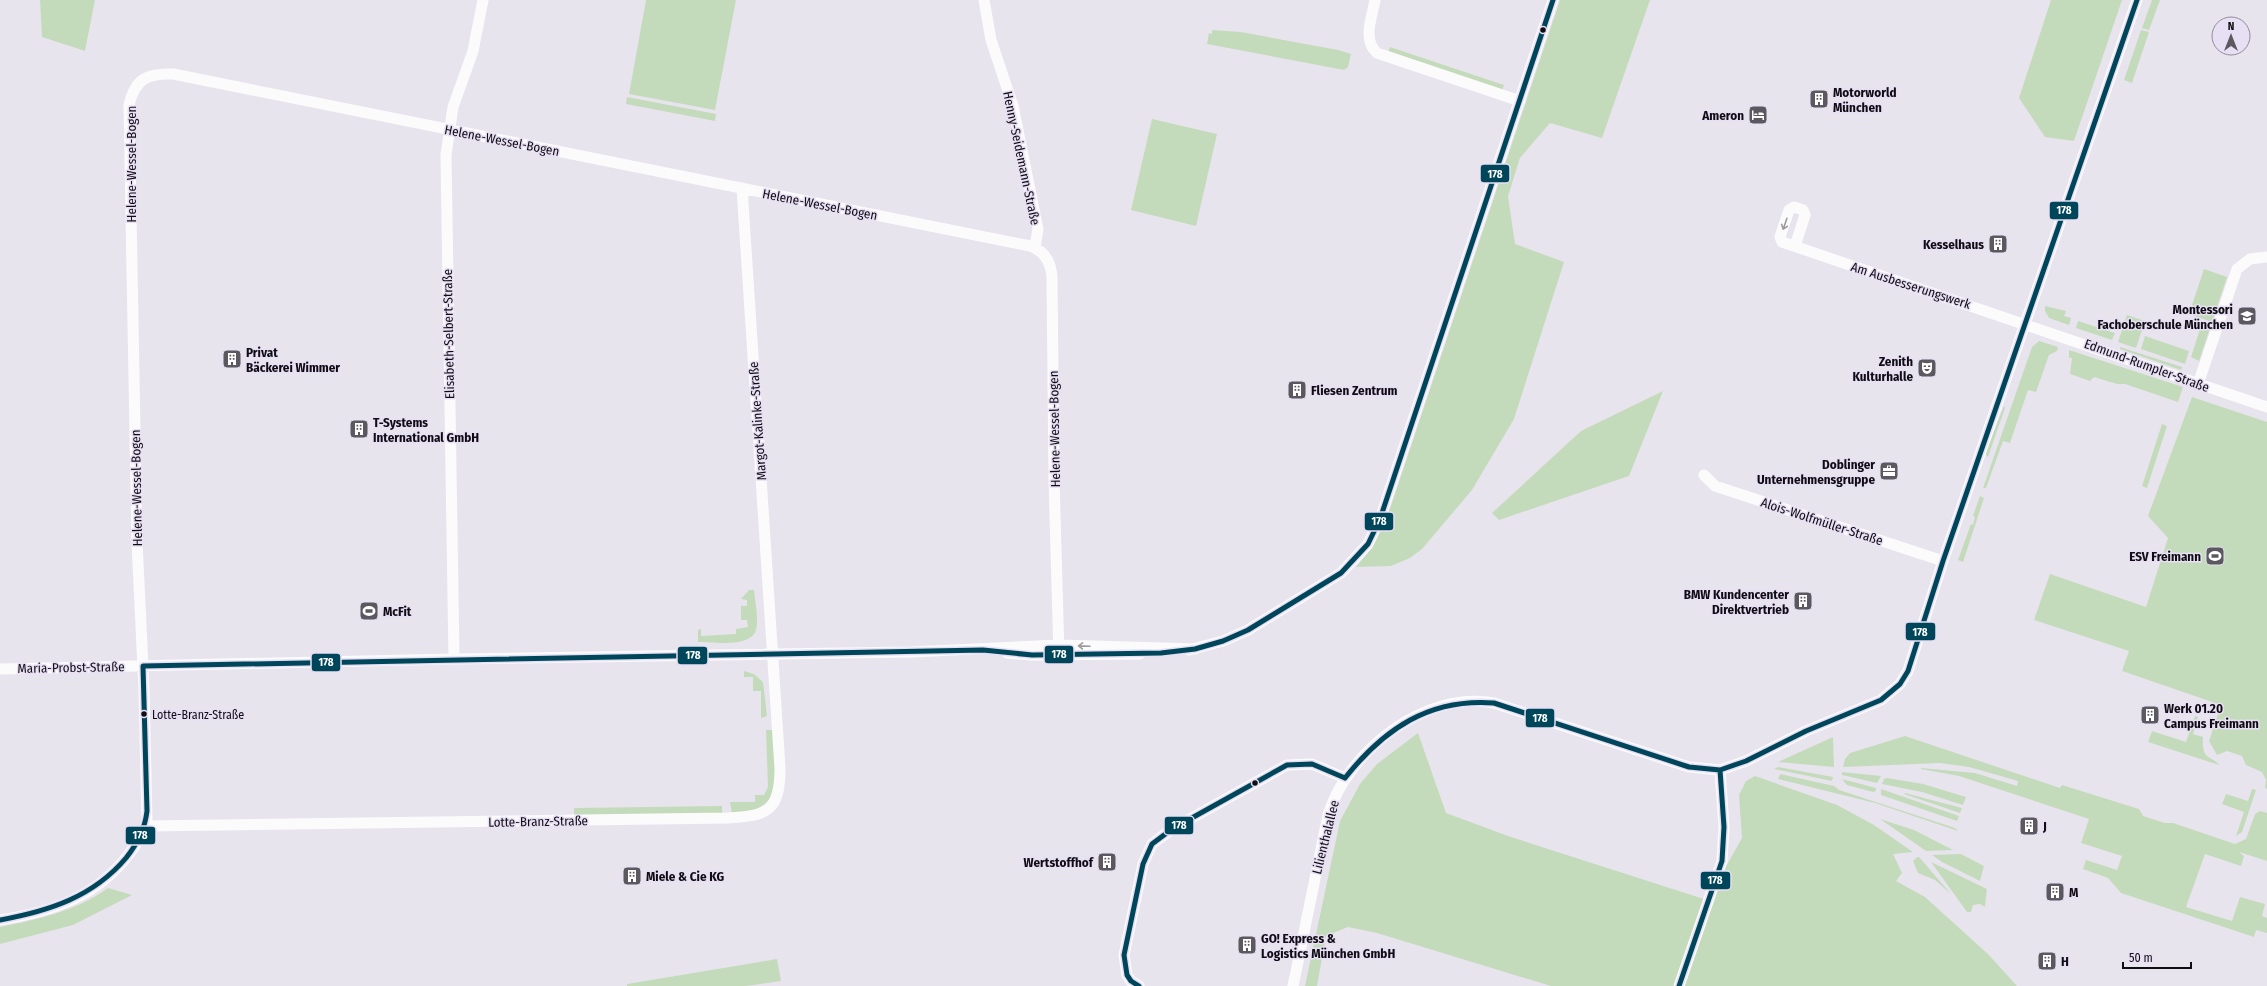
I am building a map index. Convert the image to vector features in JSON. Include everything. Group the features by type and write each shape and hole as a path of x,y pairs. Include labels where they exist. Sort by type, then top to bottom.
{"street":[{"name":"Elisabeth-Selbert-Straße","path":"454,659 446,155 449,130 456,96 475,43 483,0"},
{"name":"Henny-Seidemann-Straße","path":"984,0 991,40 1016,116 1038,229 1035,247"},
{"path":"1375,0 1368,37 1371,48 1377,53 1520,101"},
{"name":"Maria-Probst-Straße","path":"0,669 454,659 983,650 1032,655 1059,650 1161,653 1195,649 1223,641 1248,630 1341,573 1368,544 1382,512 1553,0"},
{"name":"Lilienthalallee","path":"1293,986 1328,815 1336,793 1344,778 1353,766 1370,750 1414,718 1438,706 1465,701 1485,701 1505,706 1689,767 1703,770 1720,770 1740,764 1806,731 1872,704 1894,690 1908,670 1943,561 2137,0"},
{"name":"Helene-Wessel-Bogen","path":"146,826 147,811 143,666 137,529 129,105 132,93 146,77 155,74 173,74 1035,247 1048,260 1052,277 1054,479 1059,650"},
{"name":"Margot-Kalinke-Straße","path":"742,188 772,654"},
{"name":"Am Ausbesserungswerk","path":"1795,246 1805,215 1803,210 1794,207 1789,210 1780,237 1782,242 2026,323"},
{"path":"2198,384 2237,268 2250,259 2267,257"},
{"name":"Edmund-Rumpler-Straße","path":"2026,323 2182,376 2198,384 2267,407"},
{"name":"Alois-Wolfmüller-Straße","path":"1704,475 1715,486 1943,561"},
{"name":"Lotte-Branz-Straße","path":"146,826 718,818 758,815 774,806 780,790 772,654"},
{"path":"1139,986 1131,981 1127,975 1124,955 1143,864 1155,840 1287,765 1312,764 1344,778"},
{"path":"1678,986 1722,861 1724,828 1720,770"},
{"path":"0,920 65,904 88,893 116,872 140,840 146,826"}],"green space":[{"path":"40,0 95,0 85,51 42,37"},
{"path":"646,0 736,0 715,110 629,94"},
{"path":"1560,0 1650,0 1602,138 1550,123 1520,158 1508,196 1515,244 1564,262 1514,419 1472,490 1422,549 1410,558 1391,566 1356,567 1372,548 1391,506"},
{"path":"2051,0 2122,0 2074,141 2045,137 2019,98"},
{"path":"2152,0 2160,0 2149,30 2142,28"},
{"path":"1212,30 1241,32 1338,50 1351,54 1348,67 1344,70 1207,44 1209,33 1212,34"},
{"path":"2141,30 2149,32 2132,83 2124,80"},
{"path":"1390,47 1504,85 1502,91 1388,53"},
{"path":"627,97 716,114 715,121 626,104"},
{"path":"1152,119 1217,134 1196,226 1131,210"},
{"path":"2204,269 2227,277 2212,322 2189,314"},
{"path":"2045,306 2066,311 2064,316 2071,318 2069,325 2049,318 2045,311"},
{"path":"2127,315 2145,321 2136,348 2118,342"},
{"path":"2078,321 2115,333 2112,340 2076,328"},
{"path":"2202,323 2211,325 2199,361 2191,357"},
{"path":"2145,336 2189,351 2185,364 2141,349"},
{"path":"2039,341 2058,347 2057,351 2049,355 2036,392 2028,390 2010,443 2003,441 1986,488 1983,488 2032,347"},
{"path":"2120,347 2182,367 2181,370 2120,349"},
{"path":"2069,350 2183,387 2178,402 2125,384 2117,384 2094,377 2090,381 2070,374 2072,358 2069,358"},
{"path":"1663,391 1629,476 1499,520 1492,513 1581,431"},
{"name":"ESV Freimann","path":"2192,397 2267,422 2267,789 2265,788 2266,780 2262,772 2246,765 2242,756 2227,751 2217,755 2209,741 2221,705 2122,671 2129,651 2034,620 2050,574 2146,607 2168,538 2148,516"},
{"path":"2004,406 2005,408 1988,457 1985,454"},
{"path":"2162,424 2167,426 2147,488 2142,486"},
{"path":"1980,496 1984,498 1963,562 1958,560 1971,524 1973,525 1975,517 1973,516"},
{"path":"749,590 754,590 757,615 757,625 753,636 739,642 730,643 698,642 698,630 701,629 701,636 736,634 736,629 748,627 747,620 741,620 741,606 747,606 747,600 741,599"},
{"path":"744,671 754,674 763,682 767,716 761,718 761,691 753,691 753,677 744,677"},
{"path":"2195,716 2198,717 2193,734 2203,737 2204,751 2208,757 2217,762 2219,765 2148,742 2152,731 2186,742"},
{"path":"766,730 774,730 777,774 775,787 771,797 763,805 750,811 732,814 730,802 755,802 755,795 764,795 768,787"},
{"path":"1418,733 1446,813 1508,836 1707,900 1742,838 1739,795 1746,781 1755,776 1837,805 1874,825 1913,852 1893,854 1902,873 1896,881 1925,897 1989,955 2017,986 1551,986 1377,933 1348,927 1326,936 1317,986 1305,986 1340,821 1360,784 1377,764"},
{"path":"1905,736 2060,788 2062,785 2139,809 2143,816 2165,823 2173,823 2235,844 2246,839 2255,814 2260,811 2267,813 2267,861 2239,852 2244,856 2241,866 2205,854 2186,907 2232,921 2240,897 2265,904 2262,916 2267,918 2267,933 2256,930 2254,937 2121,893 2108,878 2083,869 2086,860 2117,870 2122,856 2081,843 2089,819 1959,776 1921,768 1975,773 2017,786 2018,781 1969,767 1940,763 1843,767 1845,759 1850,753"},
{"path":"1833,737 1834,767 1778,762"},
{"path":"1778,767 1833,777 1832,781 1774,769"},
{"path":"1842,772 1881,776 1877,783 1842,775"},
{"path":"1780,774 1834,786 1839,790 1955,828 1958,831 1875,803 1778,779"},
{"path":"1887,778 1923,784 1966,797 1963,805 1922,792 1882,784 1884,779"},
{"path":"1842,779 1876,788 1876,791 1873,792 1847,785"},
{"path":"1881,789 1959,816 1957,821 1881,795"},
{"path":"2252,789 2256,790 2242,832 2236,836 2244,812 2222,804 2226,794 2248,801"},
{"path":"1905,793 1962,808 1960,813 1904,794"},
{"path":"722,806 722,814 579,816 574,814 574,808"},
{"path":"1880,819 1914,830 1953,850 1926,851"},
{"path":"1961,854 1984,866 1980,881 1942,862 1932,855"},
{"path":"1919,857 1951,894 1935,880 1918,873 1913,861"},
{"path":"1931,862 1987,889 1985,907 1980,904 1973,905 1971,912 1967,912"},
{"path":"108,888 132,895 73,925 0,944 0,927 57,913 83,903"},
{"path":"777,959 781,981 746,986 627,986 627,984"}],"transit line":[{"name":"178","path":"143,666 983,650 1032,655 1161,653 1195,649 1223,641 1248,630 1341,573 1368,544 1380,519 1553,0"},
{"name":"178","path":"1345,778 1376,745 1392,731 1410,720 1449,706 1471,703 1494,703 1689,767 1720,770 1746,761 1806,731 1881,700 1900,684 1908,671 1943,561 2137,0"},
{"name":"178","path":"0,920 53,907 85,892 113,871 126,858 134,847 143,830 147,811 143,666"},
{"name":"178","path":"1139,986 1131,981 1127,975 1124,955 1143,864 1152,844 1172,829 1287,765 1312,764 1345,778"},
{"name":"178","path":"1679,986 1722,861 1724,827 1720,770"}],"place":[{"name":"Motorworld München","path":"1819,99"},
{"name":"Ameron","path":"1758,115"},
{"name":"Kesselhaus","path":"1998,244"},
{"name":"Montessori Fachoberschule München","path":"2247,316"},
{"name":"Privat Bäckerei Wimmer","path":"232,359"},
{"name":"Zenith Kulturhalle","path":"1927,368"},
{"name":"Fliesen Zentrum","path":"1297,390"},
{"name":"T-Systems International GmbH","path":"359,429"},
{"name":"Doblinger Unternehmensgruppe","path":"1889,471"},
{"name":"ESV Freimann","path":"2215,556"},
{"name":"BMW Kundencenter Direktvertrieb","path":"1803,601"},
{"name":"McFit","path":"369,611"},
{"name":"Lotte-Branz-Straße","path":"144,714"},
{"name":"Werk 01.20 Campus Freimann","path":"2150,715"},
{"name":"J","path":"2029,826"},
{"name":"Wertstoffhof","path":"1107,862"},
{"name":"Miele & Cie KG","path":"632,876"},
{"name":"M","path":"2055,892"},
{"name":"GO! Express & Logistics München GmbH","path":"1247,945"},
{"name":"H","path":"2047,961"}]}
